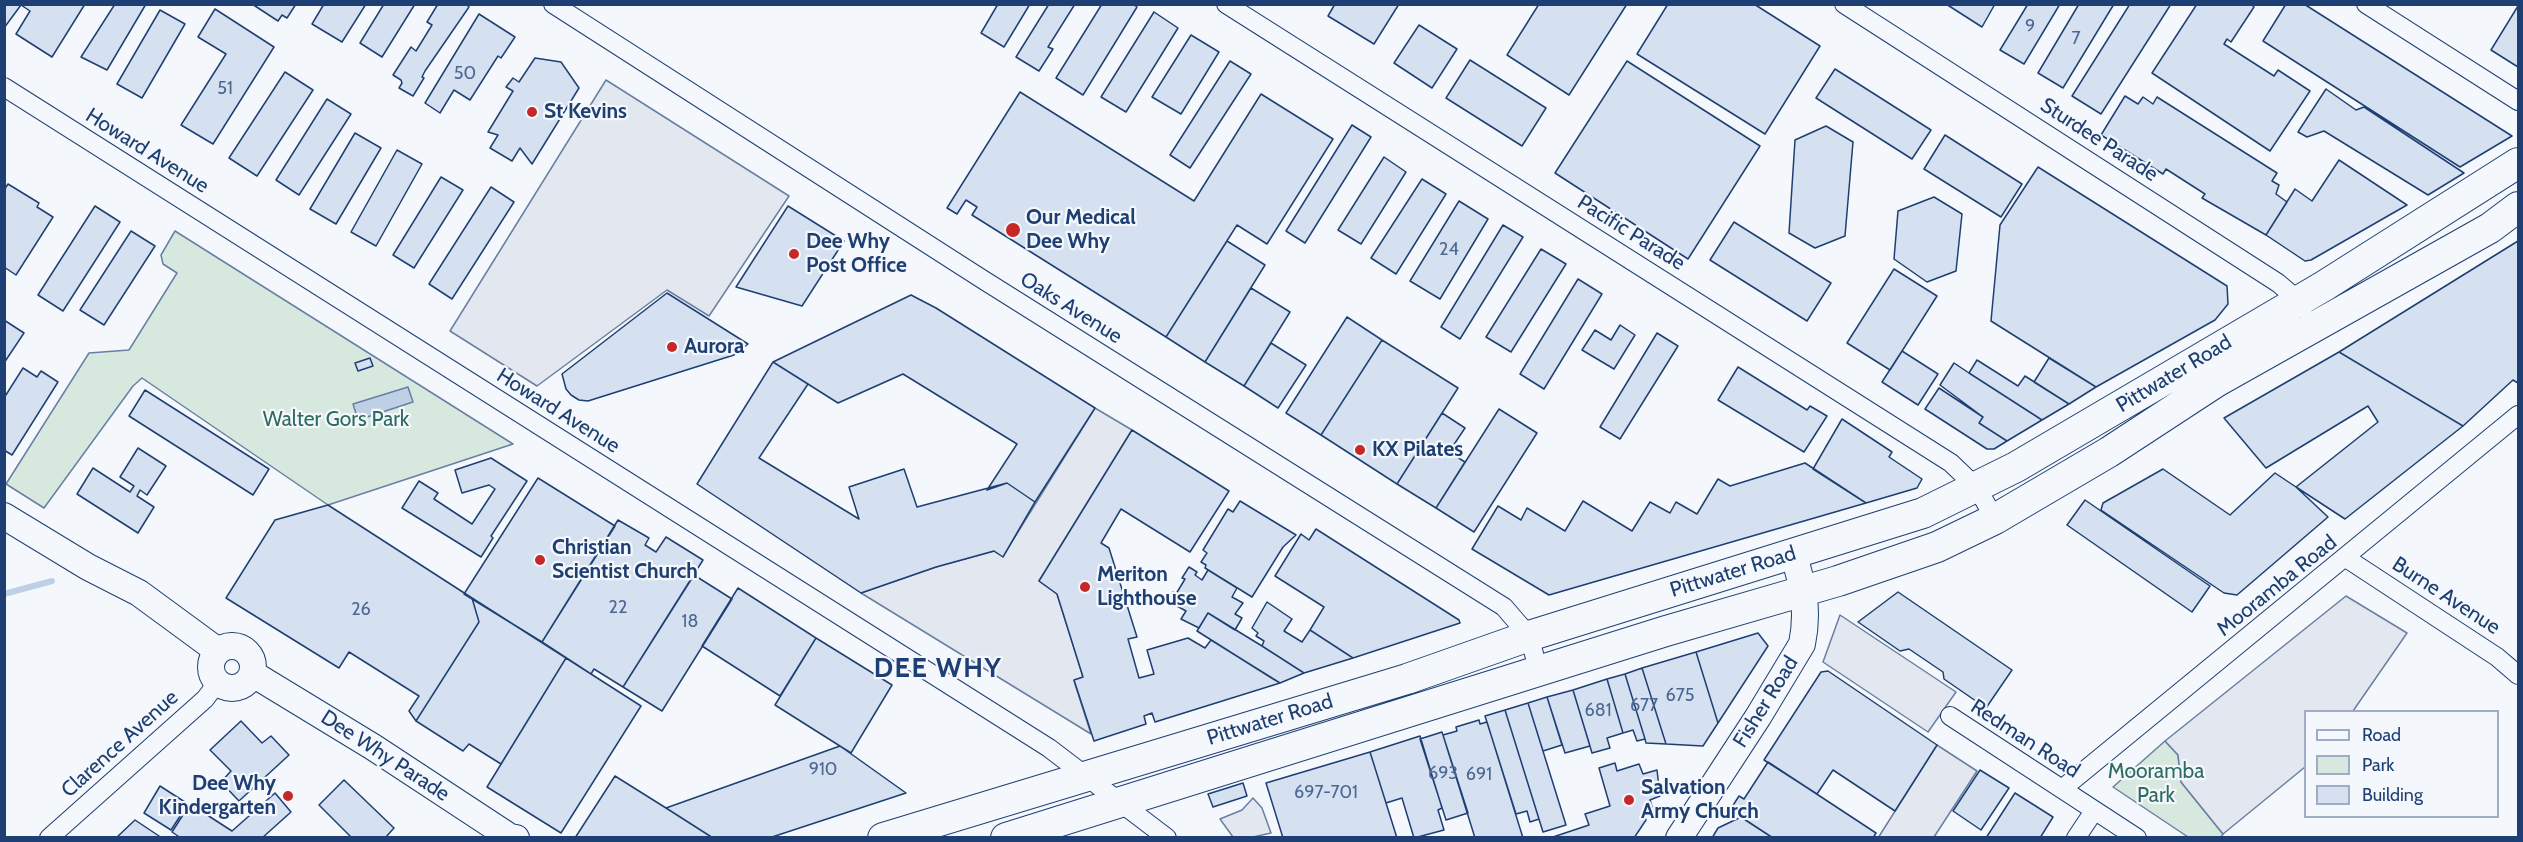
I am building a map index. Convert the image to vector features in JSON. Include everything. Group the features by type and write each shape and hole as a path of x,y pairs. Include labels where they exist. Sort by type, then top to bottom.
{"highway":[{"name":"Pittwater Road","path":"883,837 1407,679 1529,636 1923,513 2016,468 2298,300 2518,163"},
{"name":"Pittwater Road","path":"1006,837 1804,591 1937,547 1995,519 2109,452 2216,382 2316,328 2490,228 2518,207"}],"main road":[{"path":"4,516 88,567 139,592 218,651"},
{"name":"Fisher Road","path":"1679,837 1758,717 1802,644 1805,632 1804,591 1793,553"},
{"path":"231,645 244,649 253,660 249,680 230,688 218,682 211,670 214,656 218,651 231,645"},
{"name":"Dee Why Parade","path":"252,674 373,747 512,837"}],"street":[{"name":"Oaks Avenue","path":"553,4 982,279 1504,607 1529,636 1539,672"},
{"name":"Pacific Parade","path":"1226,4 1951,463 1977,488 1995,519"},
{"name":"Sturdee Parade","path":"1844,4 2278,283 2298,300 2316,328"},
{"path":"2366,4 2518,100"},
{"name":"Howard Avenue","path":"4,87 1049,748 1167,837"},
{"name":"Mooramba Road","path":"2062,789 2518,415"},
{"name":"Burne Avenue","path":"2346,558 2497,657 2518,675"},
{"name":"Clarence Avenue","path":"49,837 205,699 218,682"},
{"name":"Redman Road","path":"1950,716 2137,837"},
{"path":"2076,837 2094,811"}],"green space":[{"name":"Walter Gors Park","path":"175,231 513,444 328,505 142,378 133,386 44,508 6,484 89,353 129,350 177,273 163,264 161,255"},
{"name":"Mooramba Park","path":"2165,741 2178,755 2181,782 2223,834 2221,837 2188,837 2113,787"}],"shaded area":[{"path":"606,80 789,196 709,316 667,290 537,386 450,331"},
{"path":"1095,408 1132,430 1039,581 1057,594 1083,677 1074,681 1091,734 861,593 936,567 994,551 1003,556"},
{"path":"2346,596 2407,633 2354,710 2304,710 2304,768 2223,834 2181,782 2178,755 2165,741"},
{"path":"1840,615 1956,692 1928,732 1823,662"},
{"path":"1937,745 1977,771 1934,837 1878,838"},
{"path":"1253,798 1262,808 1271,833 1253,837 1233,837 1220,819 1242,810"}],"water":[{"path":"408,387 413,402 358,420 353,404"}],"building":[{"path":"4,4 85,4 52,57 16,34 30,11 21,5 4,28"},
{"path":"115,4 146,4 107,70 81,57"},
{"path":"252,4 296,4 287,18 282,15 278,21"},
{"path":"324,4 366,4 342,42 312,24"},
{"path":"384,4 415,4 382,57 360,43"},
{"path":"438,4 466,4 469,7 425,71 422,77 424,78 413,96 399,88 401,80 393,75 411,47 416,51 432,25 427,22"},
{"path":"998,4 1030,4 1004,47 981,33"},
{"path":"1049,4 1075,4 1048,47 1053,49 1039,71 1016,57"},
{"path":"1102,4 1133,4 1137,7 1083,95 1056,78"},
{"path":"1335,4 1399,4 1374,44 1328,16"},
{"path":"1539,4 1627,4 1569,95 1507,55"},
{"path":"1668,4 1754,4 1820,46 1765,134 1637,54"},
{"path":"1946,4 1995,4 1982,27"},
{"path":"2028,4 2060,4 2024,64 2000,50"},
{"path":"2079,4 2114,4 2063,88 2038,73"},
{"path":"2130,4 2171,4 2101,114 2072,96"},
{"path":"2197,4 2251,4 2254,7 2231,42 2227,39 2224,44 2274,76 2278,70 2310,91 2270,151 2152,73"},
{"path":"2286,4 2304,4 2512,136 2460,167 2263,41"},
{"path":"2518,6 2518,67 2491,50"},
{"path":"215,9 274,47 213,144 181,125 226,54 198,37"},
{"path":"160,10 185,24 142,98 117,84"},
{"path":"1154,12 1178,28 1126,112 1101,97"},
{"path":"479,14 515,37 501,58 498,56 470,100 454,90 440,113 425,103"},
{"path":"1419,25 1457,49 1432,88 1394,63"},
{"path":"1191,35 1219,52 1181,114 1152,97"},
{"name":"St Kevins","path":"535,58 561,62 579,88 532,164 520,148 512,161 490,148 498,135 488,132 513,91 506,87 513,78 519,82"},
{"path":"1470,60 1546,108 1522,146 1446,98"},
{"path":"1230,61 1251,74 1190,168 1170,155"},
{"path":"1627,61 1760,146 1688,259 1555,173"},
{"path":"1835,69 1931,130 1912,159 1816,98"},
{"path":"285,72 313,90 257,176 229,158"},
{"path":"2326,89 2356,110 2364,107 2464,173 2428,195 2324,131 2307,137 2298,132"},
{"path":"1020,92 1194,201 1261,94 1333,139 1267,244 1237,225 1166,337 972,215 977,207 966,200 957,214 947,208"},
{"path":"2125,96 2138,104 2143,97 2153,104 2157,97 2277,173 2272,181 2279,185 2276,194 2287,202 2266,235 2202,198 2205,194 2166,169 2163,174 2101,135"},
{"path":"327,99 351,114 299,195 276,180"},
{"path":"1352,125 1371,137 1305,243 1286,231"},
{"path":"1826,126 1853,142 1845,236 1815,248 1789,233 1795,140"},
{"path":"355,133 381,148 336,224 310,209"},
{"path":"1945,135 2022,184 2001,217 1924,169"},
{"path":"397,150 422,164 376,246 351,232"},
{"path":"1384,157 1406,172 1361,244 1338,230"},
{"path":"2339,160 2407,205 2311,260 2305,261 2266,235 2295,189 2312,201"},
{"path":"2038,167 2227,286 2228,304 2215,320 2096,387 1991,321 2000,225"},
{"path":"441,177 463,190 414,268 393,255"},
{"path":"1422,179 1446,194 1396,274 1371,258"},
{"path":"8,184 39,203 37,207 53,217 16,275 4,267 4,190"},
{"path":"491,187 514,202 452,299 429,284"},
{"path":"1934,197 1962,214 1956,271 1927,282 1894,259 1898,211"},
{"path":"1459,201 1488,219 1440,299 1410,281"},
{"path":"95,206 120,222 63,311 38,295"},
{"path":"788,206 844,241 802,306 736,287"},
{"path":"1734,222 1831,283 1807,321 1710,260"},
{"path":"1503,225 1523,237 1460,339 1441,327"},
{"path":"131,231 155,246 104,325 80,310"},
{"path":"1227,241 1265,265 1205,362 1166,337"},
{"path":"2518,241 2518,383 2513,380 2463,426 2339,352"},
{"path":"1541,249 1566,264 1511,352 1486,337"},
{"path":"1894,269 1937,296 1890,370 1847,343"},
{"path":"1578,279 1602,294 1544,389 1520,374"},
{"path":"1251,288 1290,312 1244,386 1205,362"},
{"name":"Aurora","path":"667,293 748,344 734,355 588,401 579,400 571,395 566,389 562,374"},
{"path":"911,295 936,308 1095,408 1035,502 1007,483 987,490 1017,444 903,374 838,403 773,362"},
{"path":"1347,317 1382,340 1321,435 1286,413"},
{"path":"4,320 24,333 4,363"},
{"path":"1620,325 1635,335 1614,369 1582,350 1595,330 1611,340"},
{"path":"1657,333 1678,346 1620,439 1600,427"},
{"path":"1382,340 1458,388 1397,484 1321,435"},
{"path":"1271,343 1306,365 1278,408 1244,386"},
{"path":"1902,351 1938,374 1918,405 1882,382"},
{"path":"2339,352 2463,426 2345,519 2296,487 2378,422 2368,406 2266,468 2224,418"},
{"path":"370,358 373,366 358,371 355,363"},
{"path":"2049,358 2096,387 2069,404 2034,382"},
{"path":"1977,360 2018,386 2025,376 2069,404 2042,420 1969,373"},
{"path":"773,362 808,384 759,458 859,519 849,487 904,469 917,507 1007,483 1035,502 1003,557 994,551 936,567 861,593 697,484"},
{"path":"1954,363 2042,420 2007,441 1979,423 1983,417 1940,385"},
{"path":"1738,367 1807,410 1810,406 1827,416 1804,452 1718,400"},
{"path":"23,368 37,377 41,371 58,382 12,455 4,450 4,398"},
{"path":"1939,388 1983,417 1979,423 2007,441 1994,449 1987,449 1925,409"},
{"path":"145,390 269,469 253,495 129,416"},
{"path":"1499,409 1537,433 1474,532 1436,508"},
{"path":"1442,413 1465,428 1449,452 1465,462 1436,508 1397,484"},
{"path":"1842,419 1892,452 1889,457 1922,479 1917,488 1866,503 1813,469"},
{"name":"Meriton Lighthouse","path":"1132,430 1229,491 1190,552 1121,509 1101,543 1109,548 1137,637 1128,639 1139,678 1154,674 1147,650 1188,638 1205,648 1211,640 1280,683 1155,722 1152,713 1144,716 1146,724 1094,741 1074,680 1083,677 1057,594 1039,581"},
{"path":"138,448 166,466 147,495 140,490 137,496 154,507 138,533 77,494 93,468 130,492 134,486 120,477"},
{"path":"491,458 527,481 491,536 493,538 481,557 402,508 419,481 438,493 434,499 472,524 495,489 489,485 462,493 455,470"},
{"path":"1805,463 1866,503 1549,595 1472,549 1498,506 1521,520 1527,508 1565,531 1583,501 1632,531 1650,502 1670,513 1676,502 1697,514 1718,479 1730,486"},
{"path":"2163,469 2230,515 2275,473 2296,487 2328,517 2237,595 2224,593 2101,510 2103,503"},
{"name":"Christian Scientist Church","path":"538,478 615,526 542,642 464,594"},
{"path":"2085,500 2210,586 2192,612 2067,525"},
{"path":"1240,501 1296,535 1283,547 1252,597 1205,568 1206,565 1201,562 1207,553 1203,550 1228,509 1233,512"},
{"path":"328,505 472,598 479,622 416,721 409,711 419,696 349,652 339,668 226,598 275,520"},
{"path":"618,520 649,538 645,545 656,552 666,537 703,560 623,687 594,669 591,674 542,642"},
{"path":"1316,529 1459,620 1460,623 1353,658 1310,630 1324,607 1275,576 1301,534 1309,540"},
{"path":"1189,567 1197,572 1195,575 1202,580 1208,570 1237,588 1232,597 1243,603 1235,614 1242,618 1235,630 1208,613 1199,628 1181,619 1186,611 1168,601 1173,592 1176,594"},
{"path":"694,575 732,599 662,711 623,687"},
{"path":"738,588 816,638 780,696 702,646"},
{"path":"1898,592 2012,670 1986,708 1944,679 1943,672 1909,649 1900,651 1858,622"},
{"path":"472,598 566,658 501,764 469,744 463,751 416,721 479,622"},
{"path":"1267,602 1292,619 1284,631 1302,642 1310,630 1353,658 1304,673 1262,646 1264,641 1256,636 1258,633 1252,628"},
{"path":"1208,613 1304,673 1280,683 1270,677 1197,631"},
{"path":"1758,633 1768,646 1718,723 1696,652"},
{"path":"816,638 892,685 851,753 775,705"},
{"path":"1696,652 1718,723 1703,746 1666,744 1642,668"},
{"path":"566,658 641,706 561,833 487,787"},
{"path":"1642,668 1666,744 1646,743 1625,674"},
{"path":"1828,671 1937,745 1895,811 1833,770 1817,794 1764,760 1821,672"},
{"path":"1625,674 1645,739 1637,741 1633,730 1623,733 1607,679"},
{"path":"1607,679 1623,733 1607,738 1610,748 1592,753 1573,690"},
{"path":"1573,690 1590,746 1565,753 1547,697"},
{"path":"1547,697 1562,745 1543,751 1528,703"},
{"path":"1528,703 1566,825 1543,832 1505,710"},
{"path":"1505,710 1539,819 1530,822 1527,811 1516,814 1485,716"},
{"path":"1479,720 1480,724 1487,722 1523,838 1475,838 1443,735 1457,731 1456,727"},
{"path":"241,721 262,743 271,736 289,755 239,801 221,782 231,771 210,750"},
{"path":"1442,732 1468,813 1446,820 1420,739"},
{"path":"1420,736 1442,808 1438,810 1444,830 1414,838 1402,798 1386,803 1370,752"},
{"path":"840,746 906,793 769,838 713,838 666,808"},
{"path":"1370,752 1397,838 1283,838 1266,783"},
{"path":"1768,762 1876,833 1873,838 1773,838 1730,810 1739,796 1744,799"},
{"name":"Salvation Army Church","path":"1615,763 1617,771 1639,764 1643,774 1657,770 1660,796 1650,800 1653,810 1643,813 1646,820 1634,838 1550,838 1589,825 1585,814 1610,806 1599,768"},
{"path":"1980,770 2009,788 1981,830 1953,811"},
{"path":"615,776 666,808 713,838 575,838"},
{"path":"344,780 394,828 385,838 352,838 319,805"},
{"path":"1243,783 1247,796 1213,807 1208,794"},
{"path":"160,786 188,804 171,830 144,813"},
{"path":"275,793 291,812 262,838 181,838 172,832 190,804 232,831"},
{"path":"2015,793 2053,817 2040,838 1986,838"},
{"path":"1741,817 1773,838 1712,838 1718,828"},
{"path":"135,820 162,838 116,838"}],"waterway":[{"path":"4,594 52,581"}],"place":[{"name":"St Kevins","path":"532,112"},
{"name":"Our Medical Dee Why","path":"1013,230"},
{"name":"Dee Why Post Office","path":"794,254"},
{"name":"Aurora","path":"672,347"},
{"name":"KX Pilates","path":"1360,450"},
{"name":"Christian Scientist Church","path":"540,560"},
{"name":"Meriton Lighthouse","path":"1085,587"},
{"name":"Dee Why Kindergarten","path":"288,796"},
{"name":"Salvation Army Church","path":"1629,800"}],"district":[{"name":"DEE WHY","path":"938,669"}]}
